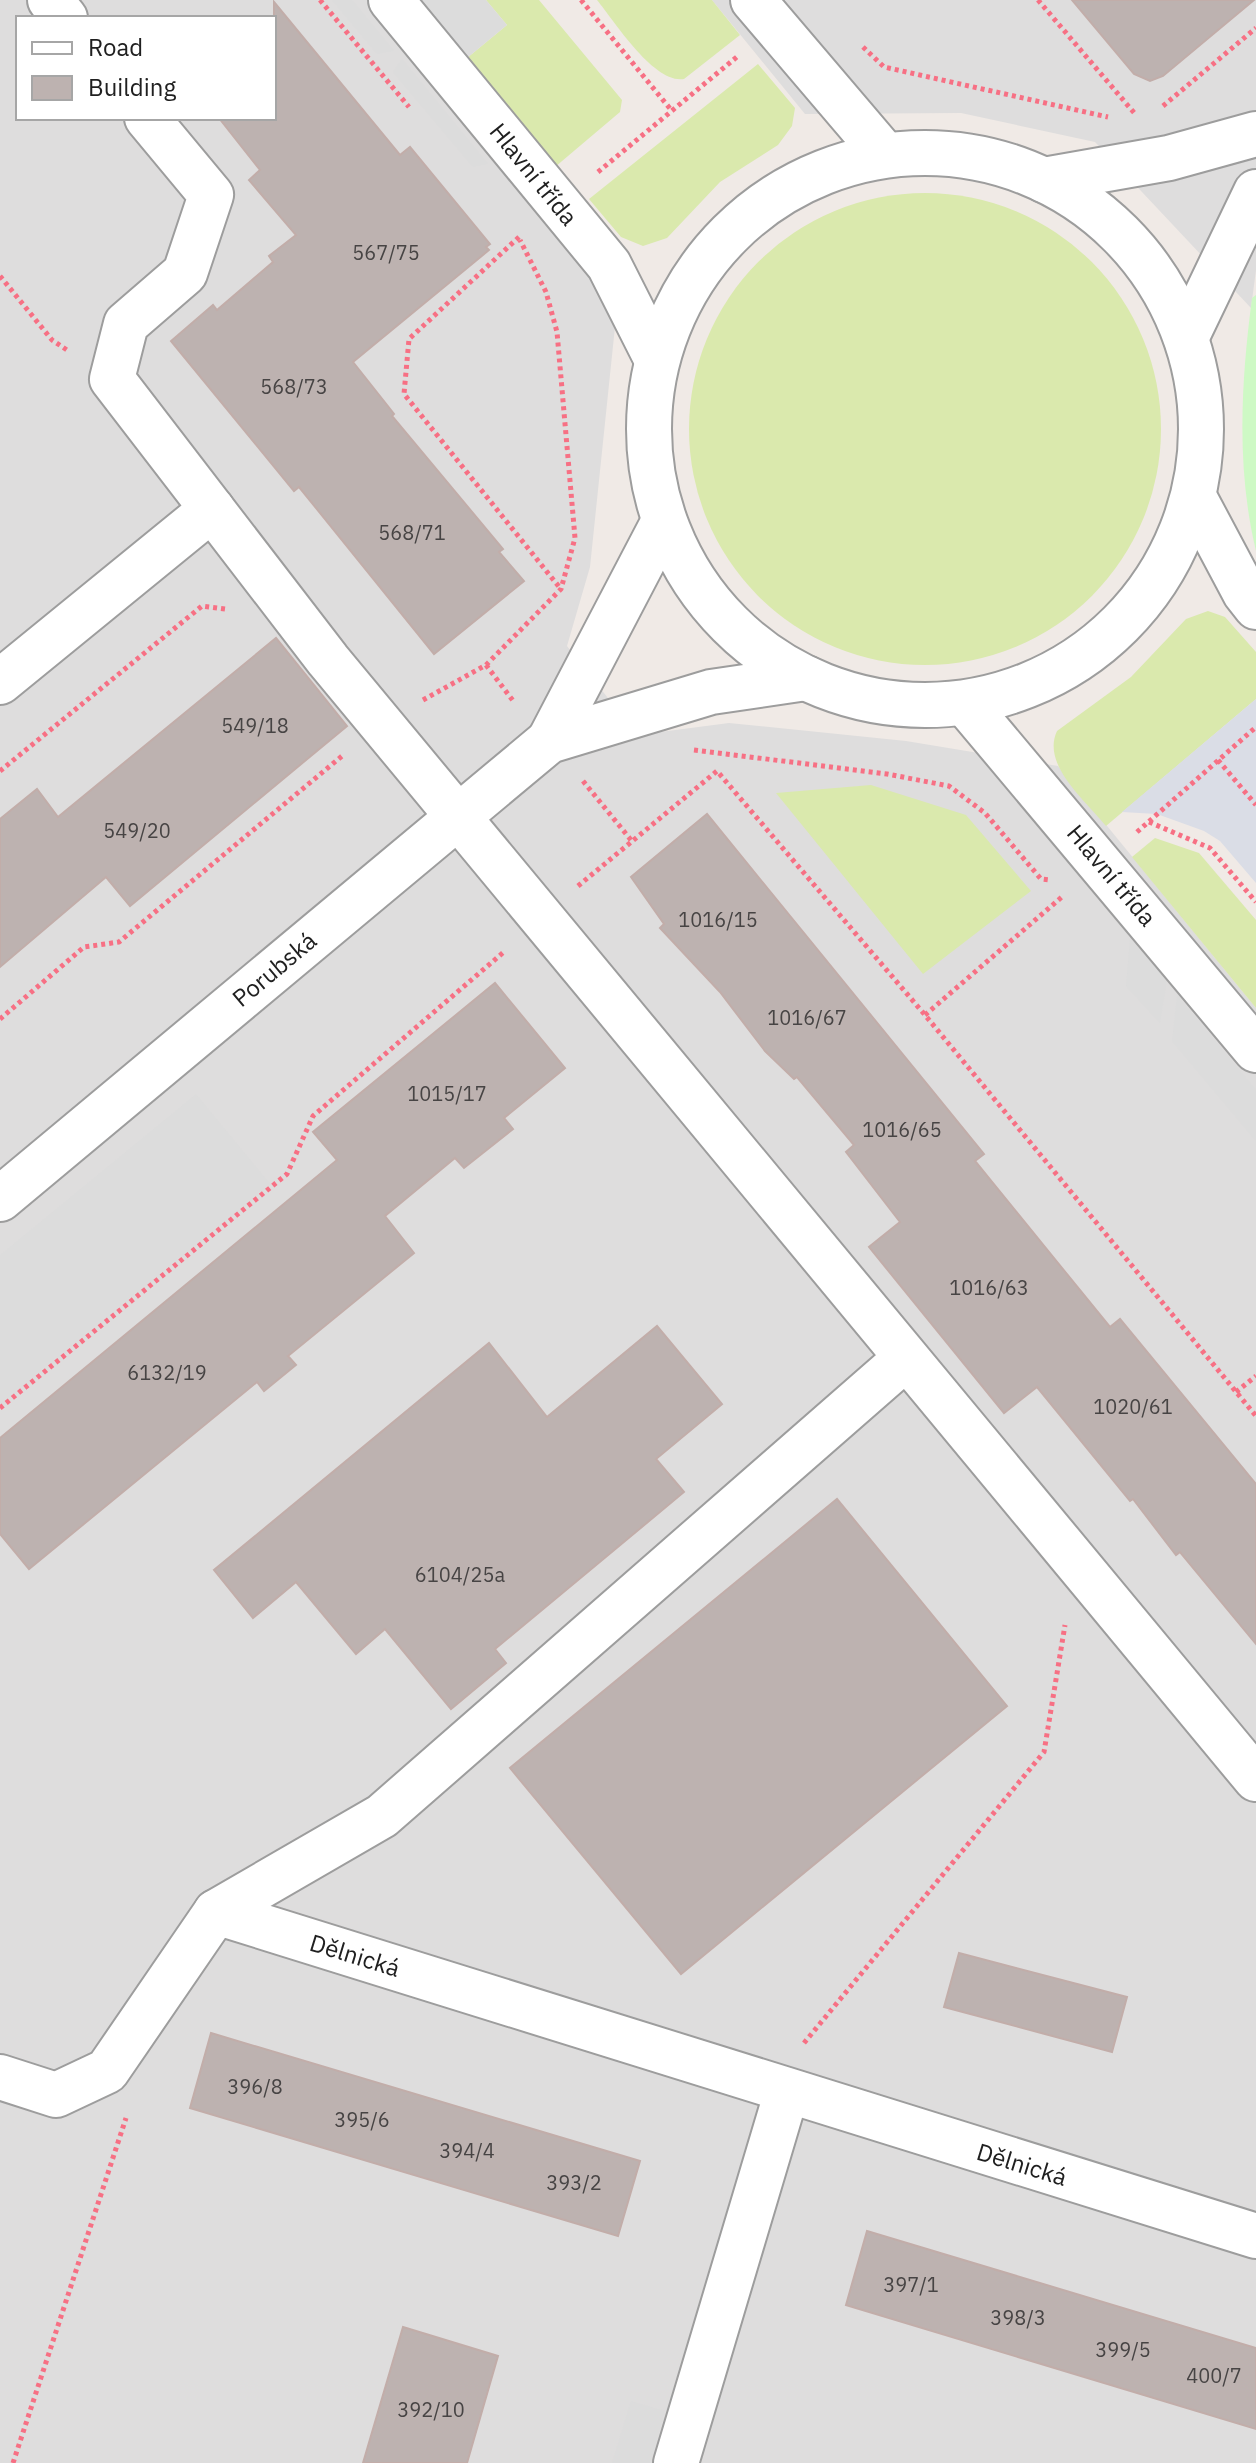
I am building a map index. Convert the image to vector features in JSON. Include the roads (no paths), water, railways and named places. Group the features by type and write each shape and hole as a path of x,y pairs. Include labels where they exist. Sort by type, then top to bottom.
{"street":[{"path":"50,0 63,16"},
{"name":"Hlavní třída","path":"391,0 609,265 657,360"},
{"path":"753,0 885,155"},
{"path":"149,120 211,195 185,273 126,324 112,379 294,617 381,724 1256,1779"},
{"path":"1044,180 1169,158 1256,134"},
{"path":"940,153 980,159 1044,180 1091,208 1131,244 1163,288 1186,338 1199,390 1201,431 1194,497 1175,549 1147,595 1110,635 1067,667 1018,690 965,703 910,705 857,696 806,678 759,650 719,614 687,570 664,521 651,468 648,414 657,360 675,309 703,263 740,223 795,185 833,168 885,155 940,153"},
{"path":"1186,338 1256,192"},
{"path":"1194,497 1245,593 1256,607"},
{"path":"0,682 212,509"},
{"name":"Porubská","path":"549,741 664,521"},
{"name":"Porubská","path":"7,1180 549,741 711,692 806,678"},
{"name":"Hlavní třída","path":"965,703 1256,1050"},
{"path":"0,2077 56,2095 107,2071 216,1912 382,1816 906,1358"},
{"name":"Dělnická","path":"216,1912 1256,2236"},
{"path":"676,2463 787,2091"}]}
